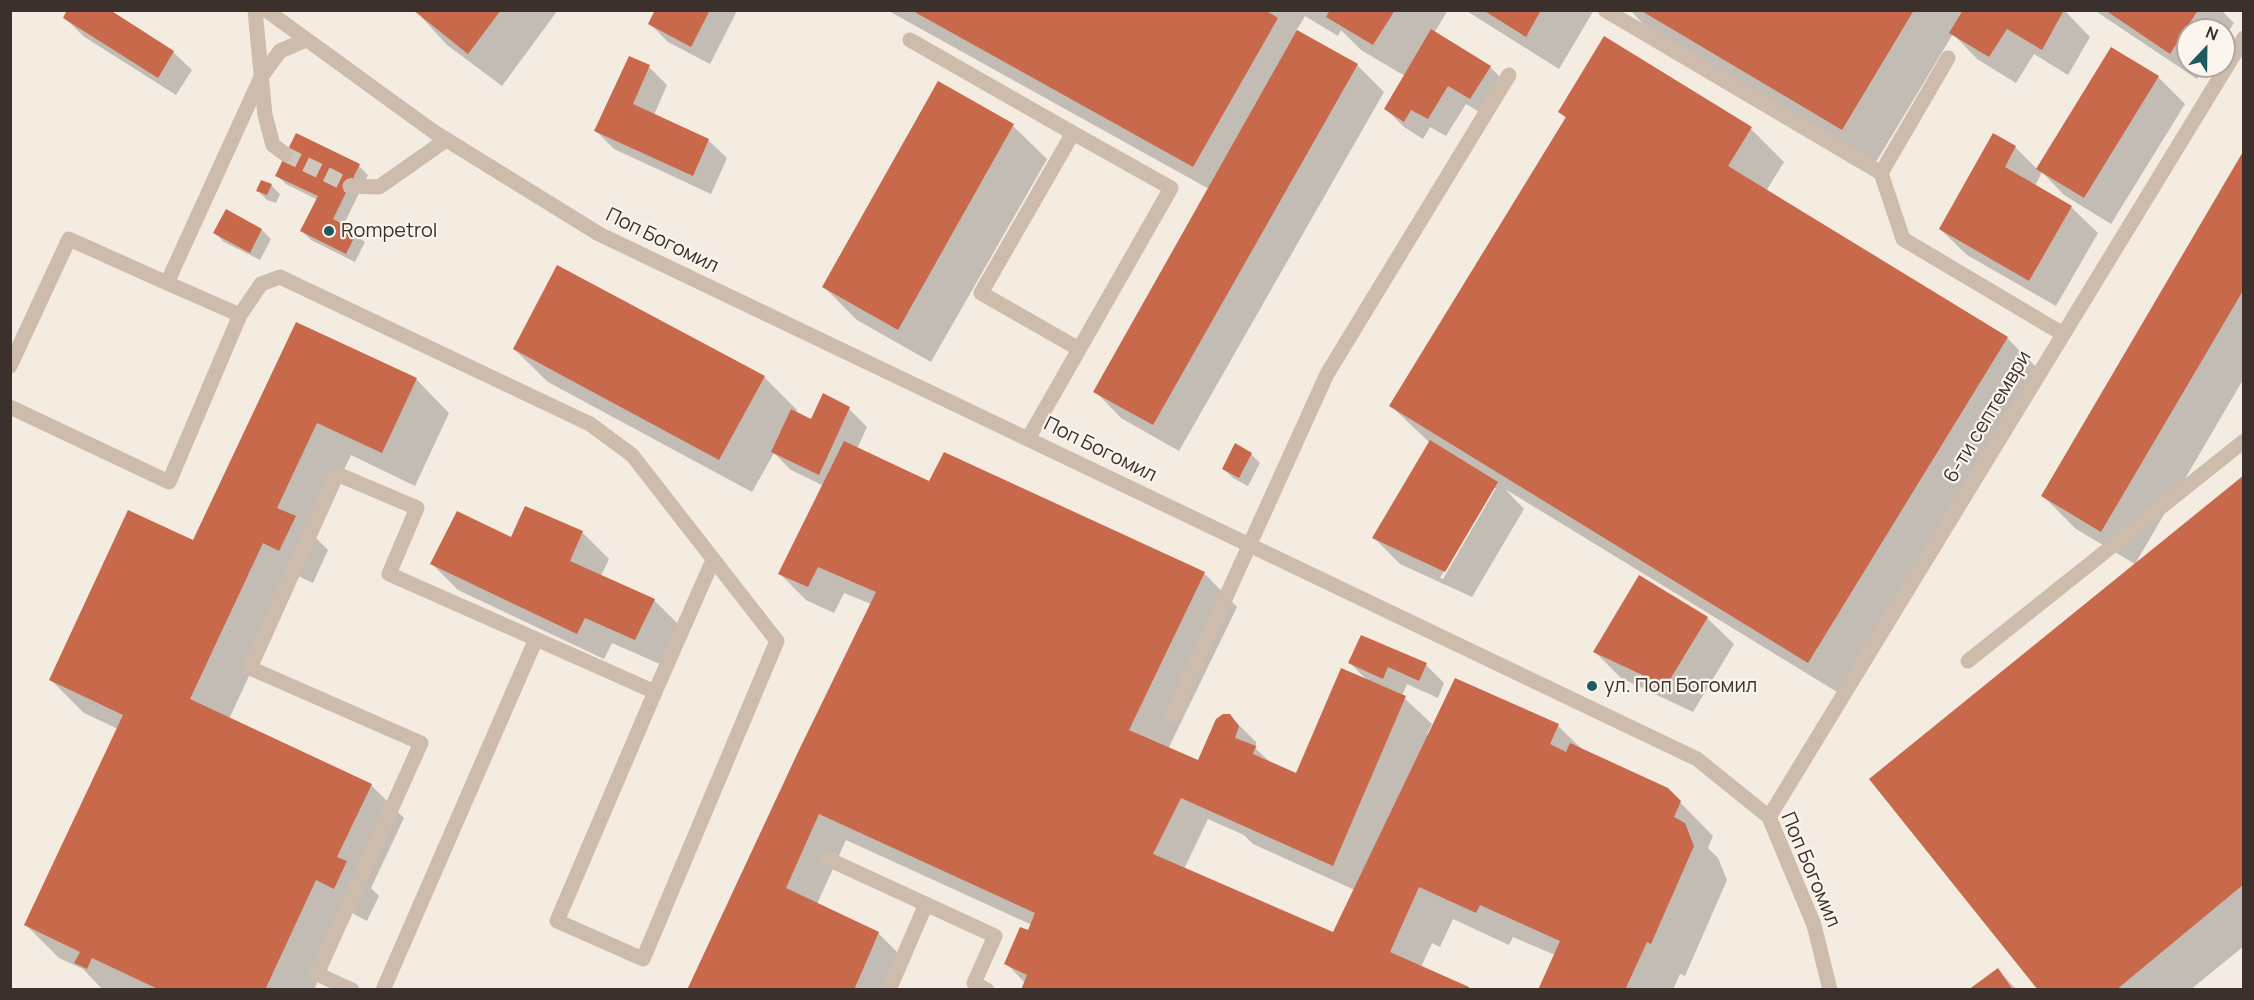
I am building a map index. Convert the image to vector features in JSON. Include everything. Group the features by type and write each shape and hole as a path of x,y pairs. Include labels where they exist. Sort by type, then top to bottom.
{"street":[{"path":"255,10 265,115 273,145 285,154"},
{"name":"Поп Богомил","path":"266,10 446,140 599,234 1697,759 1769,817 1814,925 1830,990"},
{"path":"1605,10 1881,173 1903,239 2063,334"},
{"name":"6-ти септември","path":"1769,817 2244,38"},
{"path":"168,283 261,77 280,51 306,40"},
{"path":"910,40 1171,188 1028,439"},
{"path":"1881,173 1948,58"},
{"path":"1172,717 1327,374 1509,75"},
{"path":"1073,133 981,293 1079,349"},
{"path":"350,186 379,187 446,140"},
{"path":"10,366 69,239 240,315"},
{"path":"10,407 169,482 240,315 261,284 280,277 590,424 632,455 777,641 643,959 557,921 713,560"},
{"path":"1968,661 2244,441"},
{"path":"352,990 317,974 421,743 250,668 337,474 417,508 389,574 655,692"},
{"path":"383,990 536,639"},
{"path":"828,859 995,936 974,983 987,990"},
{"path":"889,990 926,904"}],"building":[{"path":"67,10 110,10 174,51 158,78 63,18"},
{"path":"413,10 501,10 468,54"},
{"path":"655,10 710,10 691,47 648,24"},
{"path":"911,10 1265,10 1278,18 1193,167"},
{"path":"1330,10 1395,10 1373,45 1326,17"},
{"path":"1483,10 1541,10 1526,37"},
{"path":"1640,10 1914,10 1842,130"},
{"path":"1963,10 2064,10 2042,50 2007,29 1989,57 1949,33"},
{"path":"2105,10 2198,10 2193,18 2176,18 2176,45 2170,54"},
{"path":"1431,29 1491,66 1470,99 1448,86 1428,119 1411,110 1404,122 1384,109"},
{"path":"1297,30 1358,64 1153,425 1093,392"},
{"path":"1604,36 1752,127 1728,166 2008,337 1808,663 1389,406 1566,117 1558,112"},
{"path":"2111,47 2159,76 2084,198 2036,169"},
{"path":"629,56 650,65 633,104 709,139 693,176 594,131"},
{"path":"938,81 1014,124 898,330 822,287"},
{"path":"296,133 360,164 333,219 357,232 346,254 300,231 318,196 275,176"},
{"path":"1993,133 2016,146 2005,167 2072,206 2029,281 1939,229"},
{"path":"2244,150 2244,289 2101,532 2041,496"},
{"path":"261,180 272,184 267,195 256,191"},
{"path":"226,209 262,229 250,253 213,233"},
{"path":"557,265 765,376 719,460 513,349"},
{"path":"296,322 417,378 382,453 317,423 277,508 296,516 279,551 263,543 190,699 372,784 337,857 347,861 334,889 316,880 265,990 160,990 92,958 87,969 74,963 80,952 24,925 123,715 49,680 128,510 193,540"},
{"path":"823,393 850,407 819,475 771,452 791,409 811,419"},
{"path":"1430,440 1498,482 1445,572 1372,538"},
{"path":"844,441 929,481 944,452 1205,572 1129,730 1198,760 1216,719 1223,714 1230,714 1239,726 1235,738 1256,746 1253,754 1296,773 1341,668 1406,696 1333,866 1181,798 1153,854 1333,932 1455,678 1559,724 1550,744 1566,752 1570,743 1668,788 1681,801 1674,817 1685,823 1694,846 1651,944 1647,942 1625,990 1538,990 1560,941 1480,905 1476,913 1419,887 1390,952 1469,987 1468,990 1021,990 1027,975 1004,964 1020,927 1028,930 1035,913 819,814 786,888 879,932 854,990 687,990 876,592 818,567 808,587 778,574"},
{"path":"1235,443 1252,453 1239,478 1222,469"},
{"path":"2244,475 2244,884 2116,990 2038,990 1869,779"},
{"path":"525,506 583,531 570,561 655,599 635,640 585,618 577,634 430,564 457,511 511,537"},
{"path":"1639,575 1708,617 1666,686 1593,652"},
{"path":"1361,635 1427,663 1419,681 1388,667 1383,679 1348,663"},
{"path":"1998,968 2013,990 1968,990"}],"tunnel":[{"path":"285,154 350,186"}],"place":[{"name":"Rompetrol","path":"329,231"},
{"name":"ул. Поп Богомил","path":"1592,686"}]}
